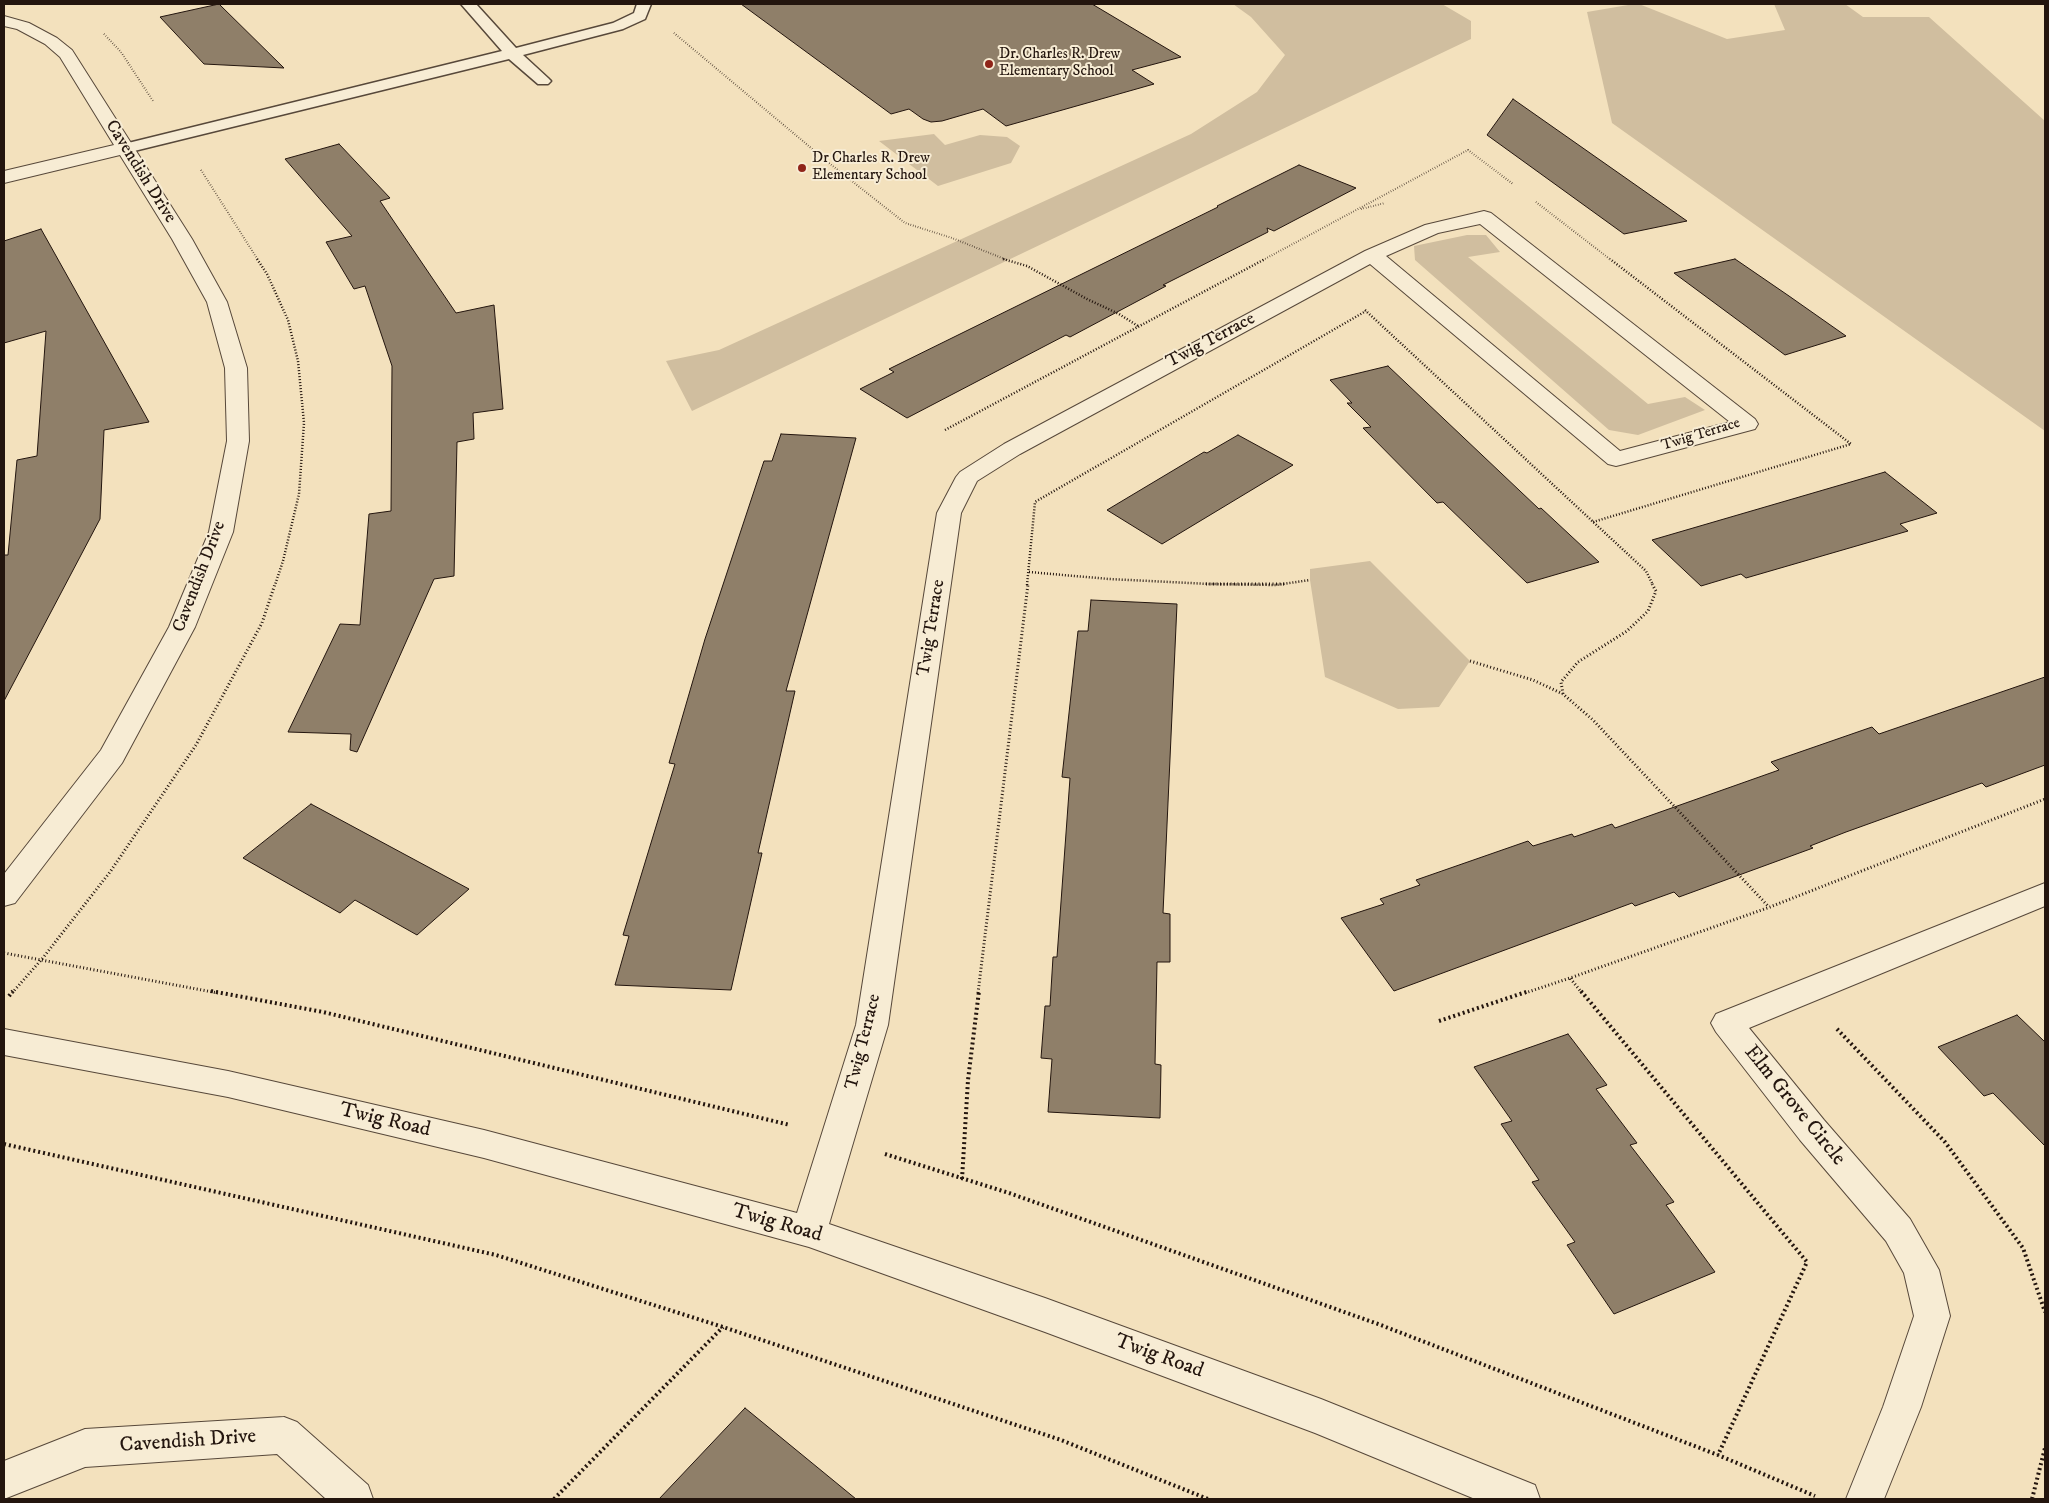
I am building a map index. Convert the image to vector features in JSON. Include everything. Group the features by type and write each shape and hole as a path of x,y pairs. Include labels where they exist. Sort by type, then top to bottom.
{"street":[{"name":"Cavendish Drive","path":"4,21 24,26 51,41 66,54 182,239 217,302 236,368 238,441 221,532 182,627 112,756 4,895"},
{"path":"4,177 126,148"},
{"name":"Twig Terrace","path":"809,1232 872,1025 949,513 968,477 1020,445 1372,255 1432,229 1484,217 1747,424 1616,459 1372,255"},
{"name":"Elm Grove Circle","path":"1865,1499 1902,1407 1932,1316 1921,1270 1898,1230 1812,1130 1727,1023 2045,894"},
{"name":"Twig Road","path":"4,1042 228,1084 475,1141 809,1232 1046,1315 1321,1417 1521,1499"},
{"name":"Cavendish Drive","path":"4,1480 85,1448 284,1435 354,1499"}],"lane":[{"path":"468,4 513,54 543,81"},
{"path":"126,148 513,54 618,26 640,16 644,4"}],"path":[{"path":"672,25 673,33 700,57 905,223 952,238 994,256 1027,266 1087,300 1120,314 1138,326"},
{"path":"1330,278 1646,572 1656,591 1648,611 1627,631 1578,662 1561,682 1563,694"},
{"path":"962,1179 968,1080 1029,572 1035,502 1366,311"},
{"path":"1029,572 1108,579 1210,584 1276,585 1310,580"},
{"path":"1470,661 1533,680 1563,694 1592,720 1770,907"},
{"path":"4,953 323,1012 770,1118 1009,1193 1378,1324 1718,1455 1822,1499"},
{"path":"1439,1021 1570,978"},
{"path":"1830,1022 1945,1142 2024,1248 2045,1312"},
{"path":"4,1144 496,1255 723,1327 1061,1440 1208,1499"},
{"path":"554,1499 723,1327"},
{"path":"2032,1499 2045,1448"}],"shaded area":[{"path":"1233,4 1442,4 1471,21 1471,39 692,411 666,361 719,350 1191,134 1257,92 1285,55 1251,17"},
{"path":"1639,4 1727,39 1785,30 1774,4 1845,4 1863,17 1929,17 2045,121 2045,431 1612,123 1587,12"},
{"path":"934,134 945,145 980,135 1007,137 1020,146 1011,163 938,186 879,141"},
{"path":"1467,235 1486,235 1500,252 1468,257 1648,404 1685,397 1705,410 1638,435 1609,430 1415,260 1414,246"},
{"path":"1370,561 1470,661 1439,707 1398,709 1325,677 1310,580 1310,569"}],"building":[{"path":"219,4 284,68 204,64 160,17"},
{"name":"Dr. Charles R. Drew Elementary School","path":"741,4 1092,4 1181,57 1132,70 1154,84 1006,126 983,109 942,121 931,122 909,109 891,114"},
{"path":"1513,99 1687,221 1624,234 1487,135"},
{"path":"339,144 390,198 380,201 456,313 494,305 503,409 473,413 474,439 457,442 454,576 434,579 357,752 350,750 351,734 288,732 340,624 360,625 369,514 391,511 392,366 365,286 354,289 326,242 352,236 285,159"},
{"path":"1299,165 1356,188 1274,231 1267,228 1268,232 1163,285 1166,286 1070,337 1066,335 907,418 860,389 894,372 889,369 1218,207"},
{"path":"41,229 149,422 104,430 100,519 4,701 4,555 8,555 17,460 37,456 46,331 4,343 4,241"},
{"path":"1735,259 1846,336 1785,355 1674,273"},
{"path":"1388,366 1539,509 1541,508 1599,562 1527,583 1443,502 1437,503 1363,428 1371,427 1347,403 1352,403 1330,380"},
{"path":"781,434 856,438 786,691 795,691 758,853 762,853 731,990 615,985 629,936 623,935 675,764 669,763 705,639 764,461 772,461"},
{"path":"1238,435 1293,465 1162,544 1107,510 1204,452 1207,453"},
{"path":"1885,472 1937,513 1900,524 1908,531 1746,578 1741,574 1701,586 1652,540"},
{"path":"1091,600 1177,604 1163,913 1170,914 1170,962 1157,962 1155,1064 1161,1065 1160,1118 1048,1112 1052,1059 1041,1058 1045,1006 1050,1006 1053,957 1057,957 1070,778 1062,777 1078,631 1088,631"},
{"path":"2045,677 2045,765 1986,787 1982,783 1846,832 1810,846 1813,848 1679,897 1674,892 1635,906 1632,903 1394,991 1341,918 1384,904 1380,899 1420,885 1416,880 1528,841 1533,846 1572,834 1574,837 1612,824 1615,828 1779,770 1771,762 1872,727 1879,734"},
{"path":"311,804 469,889 417,935 355,900 340,913 243,858"},
{"path":"2017,1015 2045,1042 2045,1146 1993,1093 1984,1096 1938,1047"},
{"path":"1568,1034 1607,1085 1596,1089 1637,1143 1630,1145 1674,1202 1666,1205 1715,1272 1614,1314 1567,1245 1575,1242 1532,1182 1539,1180 1501,1124 1512,1121 1474,1067"},
{"path":"745,1408 856,1499 659,1499"}],"place":[{"name":"Dr. Charles R. Drew Elementary School","path":"989,64"},
{"name":"Dr Charles R. Drew Elementary School","path":"802,168"}]}
